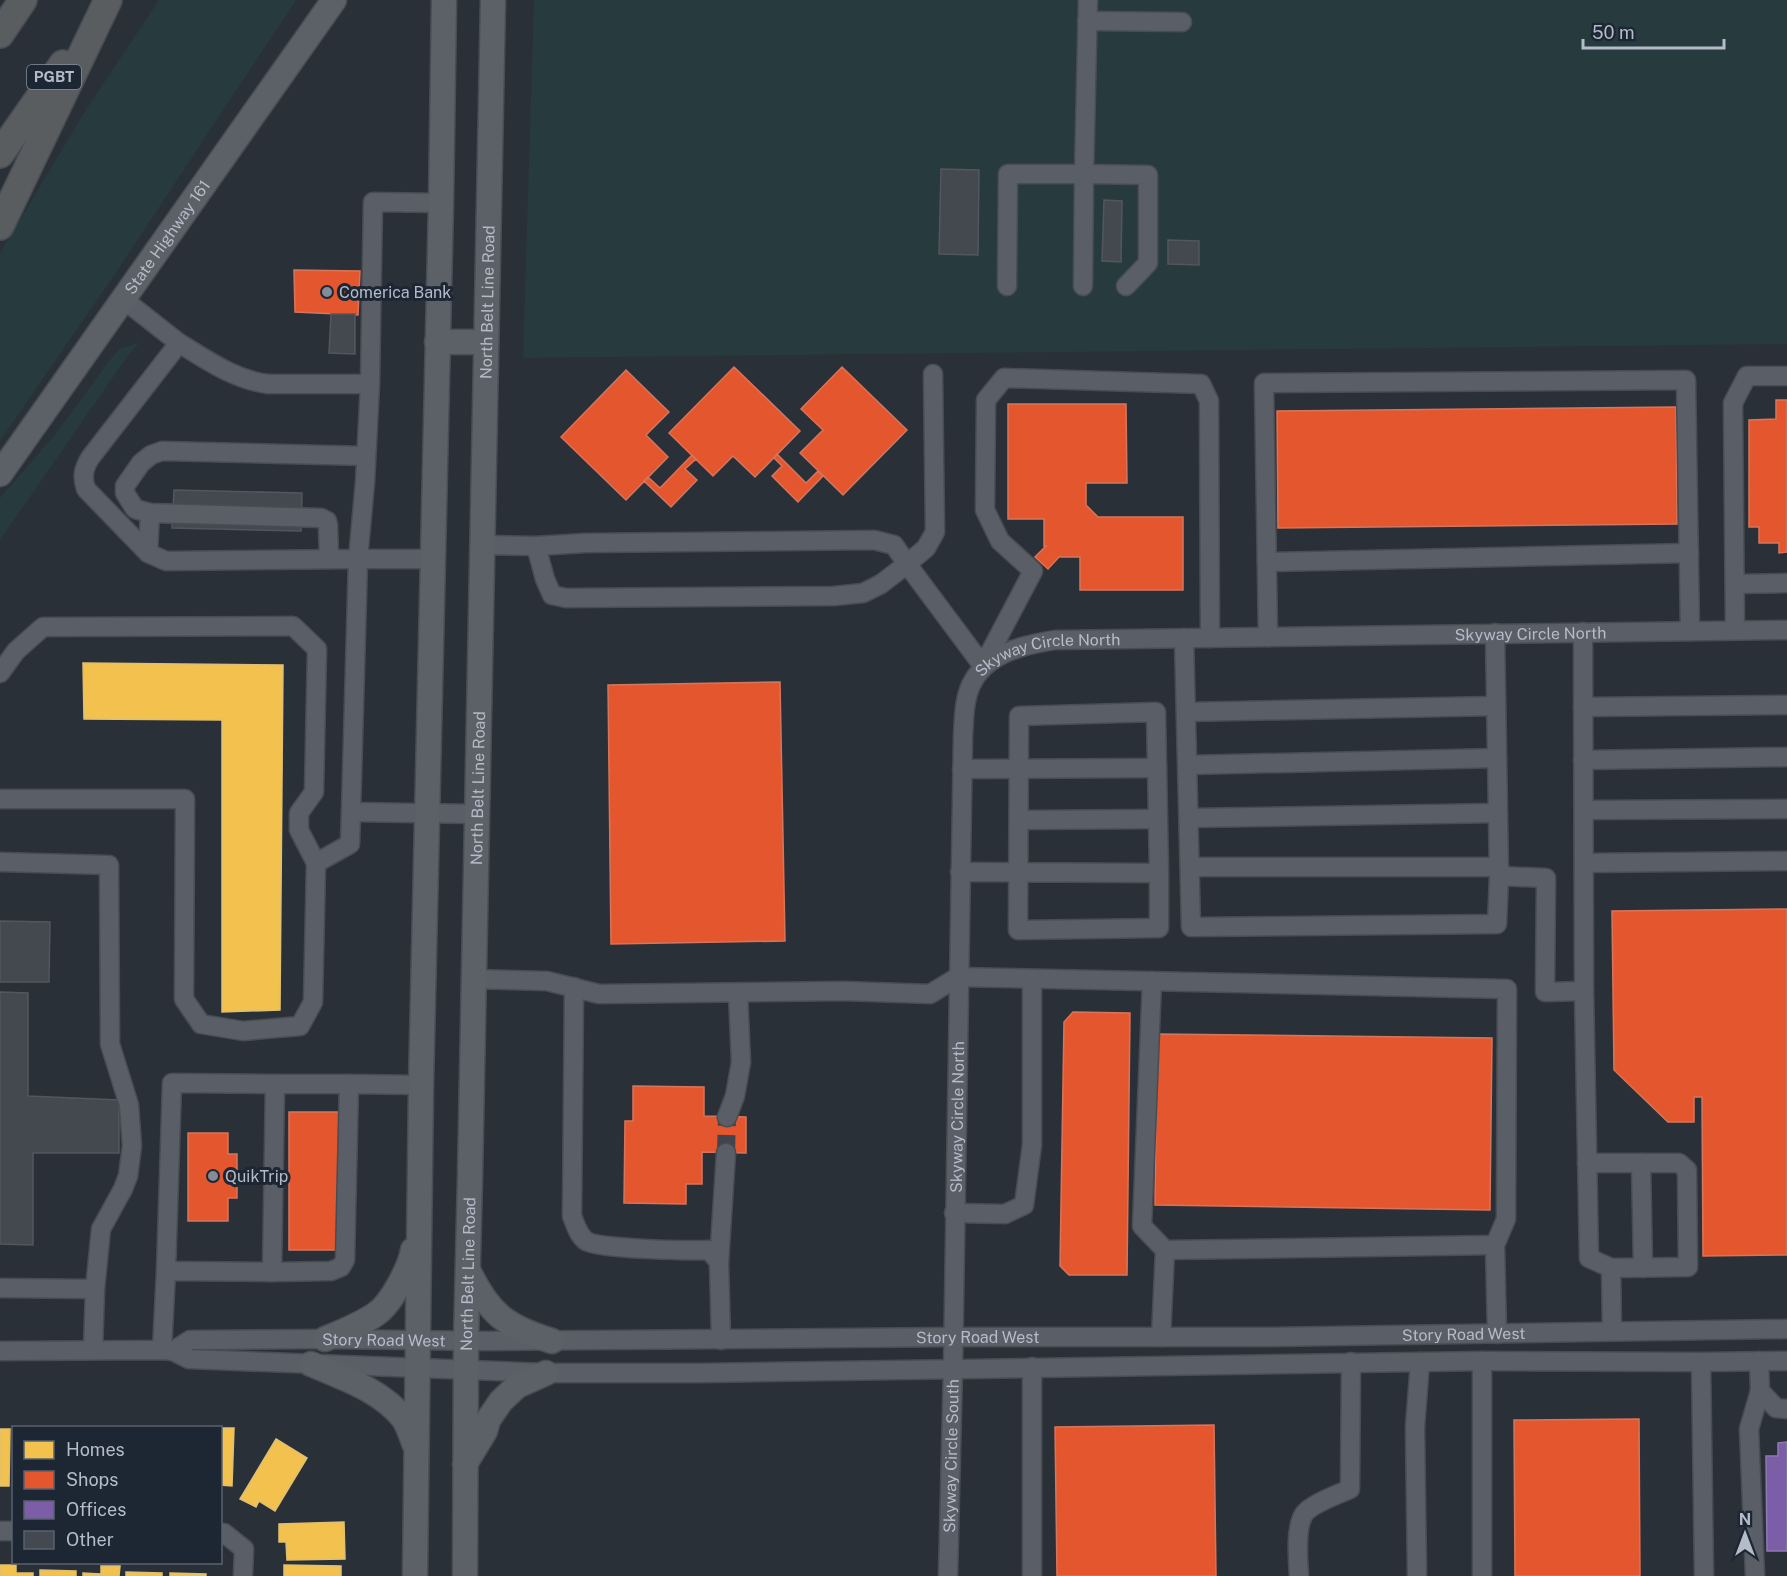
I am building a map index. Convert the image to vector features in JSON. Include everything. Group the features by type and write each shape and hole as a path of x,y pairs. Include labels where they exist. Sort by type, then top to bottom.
{"highway":[{"path":"0,23 22,0"},
{"path":"0,34 22,0"},
{"path":"0,226 108,0"},
{"name":"PGBT","path":"0,154 108,0"}],"main road":[{"name":"State Highway 161","path":"0,474 334,0"},
{"path":"415,1576 427,813 444,0"},
{"name":"North Belt Line Road","path":"465,1576 465,1341 493,0"},
{"path":"437,342 486,342"},
{"path":"325,1339 360,1324 379,1312 398,1287 412,1258 420,1218"},
{"path":"468,1270 478,1290 498,1316 525,1333 552,1341"},
{"path":"311,1364 385,1400 404,1420 416,1448"},
{"path":"464,1466 501,1401 517,1386 546,1373"}],"street":[{"path":"1083,286 1088,0"},
{"path":"1087,21 1182,22"},
{"path":"1007,286 1008,174 1148,175 1148,263 1126,286"},
{"path":"316,863 350,844 358,559 370,384 373,202 441,203"},
{"path":"123,299 178,343 252,382 370,384"},
{"path":"178,343 84,469 83,480 86,489 148,553 166,561 432,559"},
{"path":"536,546 552,595 566,598 834,596 862,593 880,584 907,564 926,548 935,532 933,374"},
{"path":"1735,630 1733,403 1748,376 1787,376"},
{"path":"482,545 874,540 894,545 983,666 1033,571 1000,541 985,510 986,400 1004,378 1201,384 1209,401 1210,638"},
{"path":"1268,637 1264,383 1686,380 1690,631"},
{"path":"329,559 328,525 327,521 321,518 150,513 135,509 125,493 125,486 141,463 151,455 162,451 366,456"},
{"path":"148,553 150,513"},
{"path":"1267,562 1689,553"},
{"path":"1735,584 1787,583"},
{"path":"0,673 16,651 43,627 293,626 317,649 314,792 299,813 299,830 316,863 313,1002 300,1026 243,1031 201,1024 184,999 185,799 0,800"},
{"name":"Skyway Circle North","path":"953,1337 962,769 965,708 971,685 983,666 1003,654 1028,644 1055,640 1787,630"},
{"path":"1583,632 1584,991 1587,1162 1589,1258 1611,1268 1688,1267 1687,1170 1678,1163 1587,1162"},
{"path":"1184,638 1191,927 1497,924 1495,633"},
{"path":"1583,707 1787,705"},
{"path":"1186,712 1496,706"},
{"path":"1156,712 1157,768 1159,928 1018,930 1019,716 1156,712"},
{"path":"1188,765 1497,758"},
{"path":"1583,760 1787,758"},
{"path":"962,769 1157,768"},
{"path":"1584,810 1787,809"},
{"path":"351,812 477,814"},
{"path":"1189,818 1498,813"},
{"path":"1019,820 1158,819"},
{"path":"1584,862 1787,861"},
{"path":"0,862 109,865 110,1044 129,1105 132,1146 128,1176 101,1230 95,1289 93,1350"},
{"path":"1190,867 1498,871 1546,878 1545,992 1584,991"},
{"path":"960,872 1159,873"},
{"path":"473,979 547,981 598,994 844,991 930,994 958,977 1508,989 1506,1219 1495,1245 1497,1334"},
{"path":"954,1213 1005,1214 1024,1205 1032,1145 1032,979"},
{"path":"1152,981 1142,1226 1165,1250 1161,1337"},
{"path":"574,987 572,1216 578,1232 588,1242 608,1246 710,1250 719,1262"},
{"path":"727,1117 735,1096 741,1062 738,993"},
{"path":"168,1351 166,1271 172,1083 422,1085"},
{"path":"272,1272 275,1084"},
{"path":"166,1271 331,1271 341,1267 345,1260 349,1084"},
{"path":"721,1340 719,1262 726,1153"},
{"path":"1641,1163 1643,1268"},
{"path":"1165,1250 1495,1245"},
{"path":"1611,1268 1612,1331"},
{"path":"0,1288 95,1289"},
{"name":"Story Road West","path":"168,1351 190,1340 552,1341 1161,1337 1787,1329"},
{"name":"Skyway Circle South","path":"948,1576 953,1337"},
{"name":"Story Road West","path":"0,1351 168,1351 189,1359 546,1373 702,1373 1482,1360 1787,1361"},
{"path":"1482,1360 1482,1576"},
{"path":"1755,1576 1749,1429 1760,1391 1759,1361"},
{"path":"1299,1576 1298,1536 1304,1514 1325,1499 1350,1490 1351,1362"},
{"path":"1417,1576 1415,1427 1420,1362"},
{"path":"1701,1362 1704,1576"},
{"path":"1032,1367 1032,1576"},
{"path":"1760,1391 1776,1408 1787,1409"},
{"path":"222,1533 244,1549 243,1576"}],"green space":[{"path":"159,0 296,0 117,271 0,441 0,253 87,108"},
{"path":"534,0 1787,0 1787,344 523,358"},
{"path":"139,343 129,354 0,540 0,498 58,431 112,357 121,348"}],"building: Homes":[{"path":"83,663 283,665 280,1010 222,1012 222,720 84,719"},
{"path":"222,1428 234,1428 232,1486 222,1485"},
{"path":"0,1429 10,1429 9,1486 0,1486"},
{"path":"276,1439 307,1458 275,1511 259,1501 256,1507 240,1499"},
{"path":"344,1522 345,1559 287,1560 286,1542 279,1542 279,1524"},
{"path":"0,1565 16,1565 16,1573 33,1573 33,1576 0,1576"},
{"path":"284,1565 341,1566 341,1576 284,1576"},
{"path":"101,1566 120,1566 119,1576 83,1576 83,1573 101,1574"},
{"path":"40,1570 76,1571 76,1576 40,1576"},
{"path":"126,1572 162,1573 162,1576 126,1576"},
{"path":"170,1573 206,1574 206,1576 170,1576"}],"building: Shops":[{"name":"Comerica Bank","path":"294,270 360,271 358,315 295,312"},
{"path":"734,367 800,431 755,477 733,456 713,476 669,433"},
{"path":"842,367 907,430 843,495 800,453 823,430 801,409"},
{"path":"626,370 669,412 646,435 668,457 626,500 561,437"},
{"path":"1776,400 1787,400 1787,552 1779,553 1779,543 1759,543 1759,527 1749,527 1749,420 1776,419"},
{"path":"1008,404 1126,404 1127,483 1086,483 1086,505 1098,517 1183,517 1183,590 1080,590 1080,557 1059,557 1048,569 1035,557 1046,546 1044,546 1044,519 1008,519"},
{"path":"1676,407 1677,524 1278,528 1277,411"},
{"path":"777,454 806,483 818,471 823,476 798,502 772,476 782,466 774,458"},
{"path":"692,455 696,459 685,469 697,480 671,507 644,481 648,477 660,488"},
{"path":"780,682 785,941 611,944 608,685"},
{"path":"1787,909 1787,1255 1703,1256 1702,1097 1694,1097 1694,1122 1668,1122 1614,1070 1612,911"},
{"path":"1073,1012 1130,1013 1127,1275 1069,1275 1060,1266 1064,1022"},
{"path":"1157,1034 1492,1038 1490,1210 1155,1205"},
{"path":"633,1086 704,1087 704,1116 746,1117 746,1153 702,1152 702,1184 686,1184 686,1204 624,1203 625,1121 633,1121"},
{"name":"QuikTrip","path":"289,1112 339,1112 339,1250 289,1250"},
{"name":"QuikTrip","path":"188,1133 228,1133 228,1154 237,1154 237,1198 228,1198 228,1221 188,1221"},
{"path":"1639,1419 1640,1576 1515,1576 1514,1420"},
{"path":"1214,1425 1216,1576 1057,1576 1055,1427"}],"building: Offices":[{"path":"1787,1442 1787,1551 1767,1551 1766,1456 1778,1456 1778,1443"}],"building: Other":[{"path":"941,169 979,170 978,255 939,254"},
{"path":"1104,200 1122,201 1121,262 1102,261"},
{"path":"1168,240 1199,241 1199,265 1168,264"},
{"path":"331,314 355,314 355,354 329,353"},
{"path":"174,490 302,493 301,531 172,528"},
{"path":"0,921 50,922 49,982 0,982"},
{"path":"0,992 28,993 28,1096 119,1100 119,1153 33,1153 33,1245 0,1244"}],"tunnel":[{"path":"726,1153 727,1117"}],"place":[{"name":"Comerica Bank","path":"327,292"},
{"name":"QuikTrip","path":"213,1176"}]}
